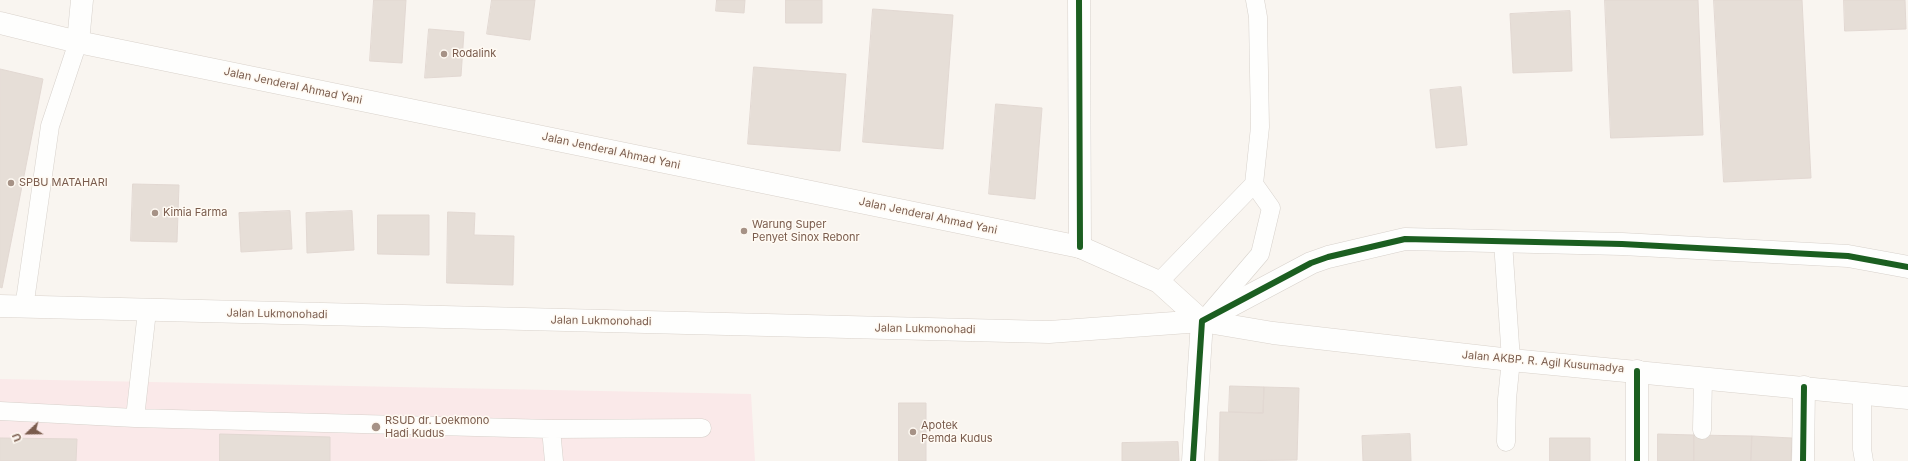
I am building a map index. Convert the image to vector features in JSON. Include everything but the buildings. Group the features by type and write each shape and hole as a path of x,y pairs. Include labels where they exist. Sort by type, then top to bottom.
{"main road":[{"path":"78,42 82,0"},
{"path":"1079,0 1080,247"},
{"name":"Jalan Jenderal Ahmad Yani","path":"0,23 78,42 1080,247 1160,282 1202,322"},
{"path":"1192,461 1202,322 1311,263 1328,257 1405,239 1622,244 1840,256 1908,268"},
{"name":"Jalan Lukmonohadi","path":"0,306 24,308 1048,332 1202,322"},
{"name":"Jalan AKBP. R. Agil Kusumadya","path":"1202,322 1273,333 1511,360 1908,398"},
{"path":"1637,371 1637,461"},
{"path":"1803,461 1804,387"}],"lane":[{"path":"1160,282 1254,184 1260,127 1256,8"},
{"path":"24,308 50,126 78,42"},
{"path":"1202,322 1260,254 1271,208 1254,184"},
{"path":"1503,242 1511,360 1507,398 1506,442"},
{"path":"135,418 147,311"},
{"path":"1702,430 1703,378"},
{"path":"1862,394 1862,449 1864,461"},
{"path":"0,411 135,418 551,429 702,428"},
{"path":"551,429 554,461"}],"shaded area":[{"name":"RSUD dr. Loekmono Hadi Kudus","path":"0,379 751,394 755,461 0,461"}],"cycle path":[{"path":"1079,0 1080,247"},
{"path":"1193,461 1202,321 1311,263 1328,257 1405,239 1622,244 1848,256 1908,267"},
{"path":"1637,371 1637,461"},
{"path":"1803,461 1804,387"}],"place":[{"name":"Rodalink","path":"444,54"},
{"name":"SPBU MATAHARI","path":"11,183"},
{"name":"Kimia Farma","path":"155,213"},
{"name":"Warung Super Penyet Sinox Rebonr","path":"744,231"},
{"name":"RSUD dr. Loekmono Hadi Kudus","path":"376,427"},
{"name":"Apotek Pemda Kudus","path":"913,432"}]}
